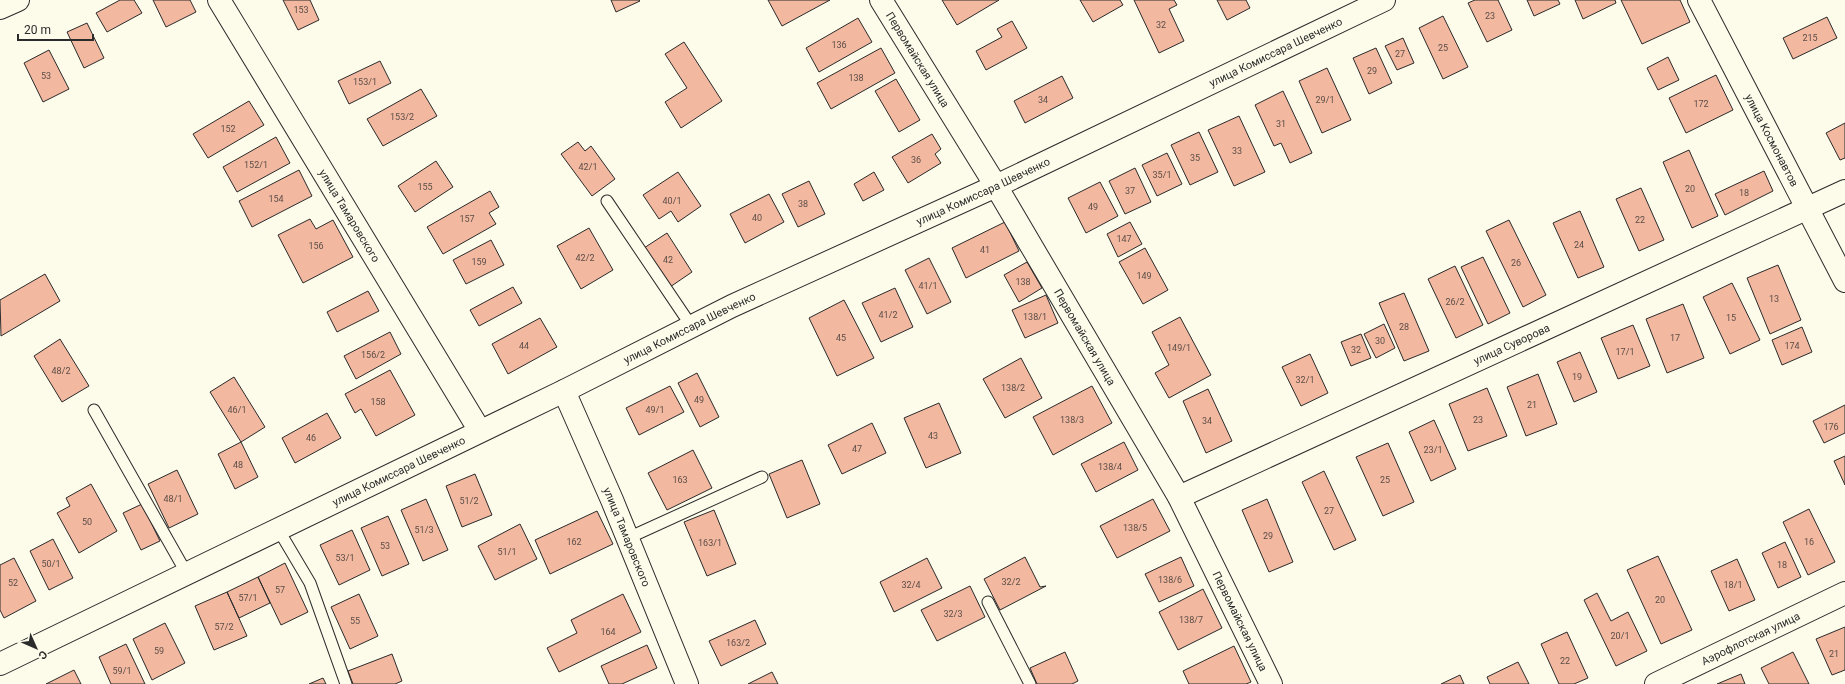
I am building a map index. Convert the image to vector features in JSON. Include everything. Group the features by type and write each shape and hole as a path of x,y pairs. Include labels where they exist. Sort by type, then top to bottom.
{"street":[{"path":"0,8 18,0"},
{"name":"улица Тамаровского","path":"219,0 480,431"},
{"name":"Первомайская улица","path":"881,0 996,186 1179,497 1271,684"},
{"name":"улица Комиссара Шевченко","path":"0,664 564,391 739,303 996,186 1384,0"},
{"name":"улица Космонавтов","path":"1699,0 1845,281"},
{"name":"улица Суворова","path":"1179,497 1845,192"},
{"name":"улица Тамаровского","path":"564,391 628,538 687,684"},
{"name":"Аэрофлотская улица","path":"1656,684 1845,593"}],"lane":[{"path":"607,201 692,327"},
{"path":"94,410 187,574"},
{"path":"628,538 762,477"},
{"path":"278,529 310,583 346,684"},
{"path":"988,602 1030,684"}],"building":[{"path":"120,0 134,0 142,13 107,32 96,13"},
{"path":"153,0 190,0 196,12 166,27"},
{"path":"283,0 310,0 319,20 298,30"},
{"path":"611,0 639,0 640,1 616,12"},
{"path":"768,0 830,0 782,26"},
{"path":"942,0 999,0 957,25"},
{"path":"1080,0 1120,0 1123,5 1093,22"},
{"path":"1134,0 1174,0 1177,5 1169,9 1184,41 1159,53"},
{"path":"1217,0 1246,0 1250,8 1227,20"},
{"path":"1475,0 1498,0 1512,30 1487,42 1468,3"},
{"path":"1527,0 1558,0 1560,4 1534,16"},
{"path":"1575,0 1615,0 1616,3 1583,19"},
{"path":"1621,0 1680,0 1690,22 1642,44"},
{"path":"1443,16 1468,67 1443,79 1419,28"},
{"path":"1827,17 1837,38 1793,59 1783,38"},
{"path":"858,18 872,42 819,72 806,48"},
{"path":"1012,21 1027,48 986,70 976,51 1002,37 997,29"},
{"path":"87,23 104,58 84,68 67,32"},
{"path":"1403,38 1414,63 1397,70 1385,46"},
{"path":"684,42 722,101 681,128 665,102 687,88 665,54"},
{"path":"881,48 895,73 831,109 817,83"},
{"path":"1376,48 1392,83 1369,94 1353,58"},
{"path":"49,50 69,89 43,102 24,63"},
{"path":"1668,57 1679,80 1658,90 1647,68"},
{"path":"380,61 391,83 349,104 338,81"},
{"path":"1327,68 1351,120 1322,133 1299,81"},
{"path":"1716,75 1733,110 1686,133 1669,98"},
{"path":"1062,76 1073,98 1025,123 1014,101"},
{"path":"896,79 920,120 899,132 875,91"},
{"path":"421,89 437,116 383,146 367,119"},
{"path":"1283,91 1312,153 1290,163 1281,143 1274,146 1255,105"},
{"path":"249,101 264,125 208,158 193,134"},
{"path":"1239,116 1265,172 1234,186 1208,130"},
{"path":"1845,123 1845,158 1840,160 1826,133"},
{"path":"1199,132 1218,172 1190,185 1171,145"},
{"path":"932,134 941,149 935,154 941,163 908,183 892,157"},
{"path":"276,137 290,163 237,192 223,167"},
{"path":"578,142 585,151 591,146 615,179 592,196 561,154"},
{"path":"1689,150 1718,216 1692,228 1663,162"},
{"path":"1167,153 1182,184 1157,196 1142,165"},
{"path":"436,161 453,187 415,212 398,186"},
{"path":"1135,168 1151,202 1125,214 1109,181"},
{"path":"299,170 312,196 252,227 239,201"},
{"path":"1764,171 1773,191 1725,215 1715,194"},
{"path":"678,172 701,206 678,222 671,211 659,219 643,195"},
{"path":"874,172 884,190 863,201 854,184"},
{"path":"809,181 825,214 798,227 782,194"},
{"path":"1100,182 1118,216 1086,233 1068,198"},
{"path":"1641,188 1664,240 1639,251 1616,199"},
{"path":"490,191 499,207 489,213 496,224 443,254 427,227"},
{"path":"769,194 784,222 745,243 730,214"},
{"path":"1580,211 1604,267 1578,278 1553,223"},
{"path":"310,219 316,229 333,220 353,257 303,283 278,235"},
{"path":"1509,220 1546,295 1523,307 1486,231"},
{"path":"1005,222 1019,251 966,278 952,248"},
{"path":"1130,222 1142,244 1118,257 1107,234"},
{"path":"589,228 613,270 581,289 557,246"},
{"path":"667,233 692,272 670,287 644,248"},
{"path":"491,240 504,265 466,284 453,260"},
{"path":"1145,248 1168,290 1143,304 1119,262"},
{"path":"1483,257 1510,313 1488,324 1461,267"},
{"path":"929,258 951,302 927,314 905,270"},
{"path":"1027,262 1042,288 1019,302 1004,275"},
{"path":"1778,265 1801,320 1770,334 1747,278"},
{"path":"1455,266 1483,325 1456,338 1428,279"},
{"path":"45,274 60,301 1,336 0,300"},
{"path":"1732,283 1760,340 1730,354 1703,297"},
{"path":"513,287 522,303 479,326 470,310"},
{"path":"895,288 913,327 881,342 862,303"},
{"path":"368,291 379,311 337,332 327,312"},
{"path":"1404,293 1429,351 1404,361 1379,303"},
{"path":"1046,295 1058,323 1025,338 1012,310"},
{"path":"844,300 874,358 837,376 809,318"},
{"path":"1683,304 1704,358 1667,373 1646,319"},
{"path":"1180,317 1211,375 1169,398 1155,373 1169,365 1152,332"},
{"path":"540,318 557,347 508,374 492,344"},
{"path":"1384,324 1395,348 1376,358 1364,334"},
{"path":"1633,325 1650,366 1618,379 1601,338"},
{"path":"1802,327 1812,352 1782,365 1772,340"},
{"path":"390,332 401,354 356,379 344,356"},
{"path":"1361,334 1371,358 1351,366 1341,342"},
{"path":"60,339 89,386 62,402 34,356"},
{"path":"1580,352 1597,392 1574,402 1557,362"},
{"path":"1310,354 1328,393 1301,406 1282,367"},
{"path":"1021,358 1042,398 1005,418 983,379"},
{"path":"390,370 415,415 376,436 361,409 355,413 345,394"},
{"path":"697,373 719,417 700,427 678,383"},
{"path":"1538,374 1557,424 1526,436 1507,387"},
{"path":"234,377 265,427 241,442 210,392"},
{"path":"670,386 684,412 639,435 626,408"},
{"path":"1092,386 1112,423 1053,455 1033,417"},
{"path":"1487,388 1507,436 1468,451 1449,404"},
{"path":"1208,389 1232,441 1206,453 1183,401"},
{"path":"939,403 961,453 926,468 904,418"},
{"path":"1845,405 1845,433 1824,443 1813,421"},
{"path":"327,413 341,438 295,463 282,438"},
{"path":"1434,420 1456,469 1431,481 1409,432"},
{"path":"872,423 886,453 842,474 828,445"},
{"path":"241,442 258,477 235,489 218,454"},
{"path":"1124,442 1138,470 1096,492 1081,464"},
{"path":"1388,443 1414,502 1383,516 1356,457"},
{"path":"693,450 712,488 667,510 648,473"},
{"path":"1845,456 1845,485 1834,461"},
{"path":"802,460 820,504 787,518 769,474"},
{"path":"177,470 198,514 169,528 148,484"},
{"path":"1324,471 1356,540 1334,550 1302,482"},
{"path":"475,474 492,515 462,527 446,486"},
{"path":"91,484 117,531 79,553 57,513 70,506 66,498"},
{"path":"426,499 448,550 423,561 401,510"},
{"path":"1153,499 1170,531 1117,558 1100,526"},
{"path":"1267,499 1293,562 1269,572 1242,510"},
{"path":"142,504 160,541 141,550 123,513"},
{"path":"1809,509 1835,562 1808,575 1783,522"},
{"path":"714,510 736,564 707,576 684,522"},
{"path":"597,511 613,544 550,574 535,540"},
{"path":"388,516 409,564 382,576 361,528"},
{"path":"520,524 537,559 495,580 478,546"},
{"path":"352,530 370,570 339,585 320,545"},
{"path":"53,539 73,578 49,590 30,551"},
{"path":"1785,542 1801,577 1778,588 1762,553"},
{"path":"1658,556 1692,630 1661,644 1627,570"},
{"path":"1025,557 1040,587 1046,586 1000,610 984,579"},
{"path":"1181,557 1194,586 1159,602 1145,574"},
{"path":"14,558 36,601 4,618 0,610 0,565"},
{"path":"927,558 942,588 894,612 880,582"},
{"path":"1737,559 1755,600 1729,611 1711,571"},
{"path":"285,563 308,612 281,625 258,577"},
{"path":"258,577 270,603 239,618 227,592"},
{"path":"970,586 985,617 937,641 921,610"},
{"path":"1203,589 1222,628 1178,650 1159,612"},
{"path":"227,592 247,636 214,650 195,606"},
{"path":"1597,593 1611,621 1628,612 1647,651 1616,666 1584,600"},
{"path":"359,594 378,636 350,649 331,607"},
{"path":"623,594 641,632 559,672 547,648 577,633 571,620"},
{"path":"755,620 766,644 721,666 709,641"},
{"path":"165,623 185,663 152,680 133,639"},
{"path":"1845,627 1845,670 1832,675 1816,639"},
{"path":"1567,632 1588,678 1574,684 1559,684 1541,644"},
{"path":"126,644 145,684 111,684 99,657"},
{"path":"647,645 657,668 622,684 609,684 601,666"},
{"path":"1234,646 1251,682 1246,684 1189,684 1183,671"},
{"path":"1065,652 1078,681 1072,684 1037,684 1030,668"},
{"path":"1793,652 1809,684 1769,684 1761,668"},
{"path":"392,654 402,681 395,684 353,684 348,671"},
{"path":"1518,662 1529,684 1490,684 1487,677"},
{"path":"74,670 81,684 46,684"},
{"path":"772,672 778,684 748,684"},
{"path":"1741,674 1745,684 1717,684"},
{"path":"1460,675 1464,684 1441,684"},
{"path":"323,678 326,684 309,684"}]}
